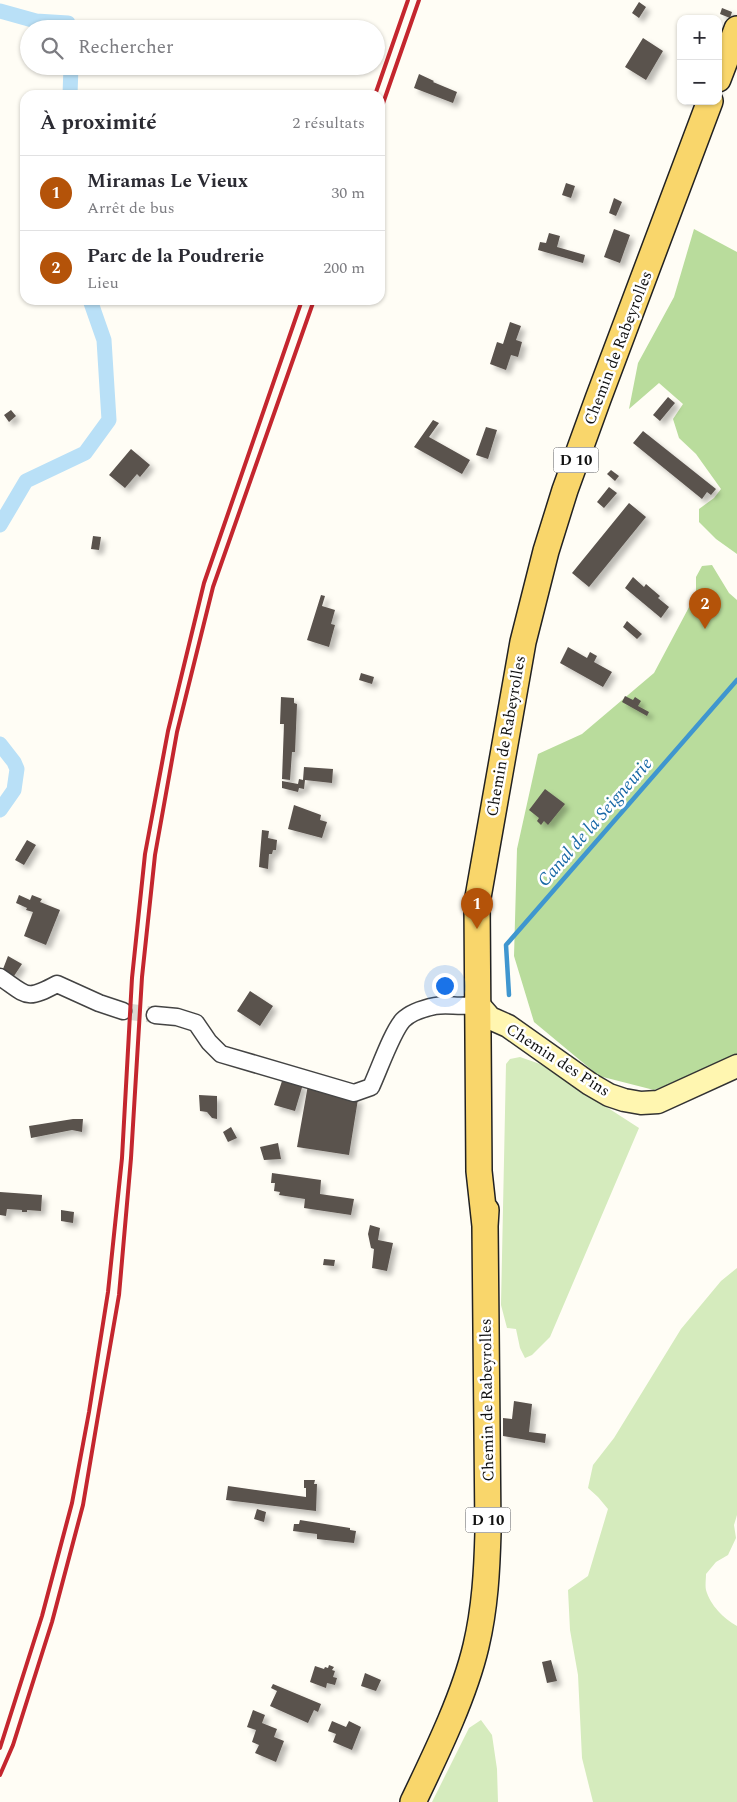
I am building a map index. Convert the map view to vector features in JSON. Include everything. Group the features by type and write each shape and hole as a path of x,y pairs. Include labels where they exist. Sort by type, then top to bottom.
{"main road":[{"path":"722,68 737,29"},
{"name":"Chemin de Rabeyrolles","path":"413,1802 435,1758 466,1677 476,1646 487,1574 485,1226 489,1172 490,1104 487,1011 477,903 489,833 523,642 546,551 598,399 708,105"},
{"name":"Chemin de Rabeyrolles","path":"485,1226 479,1171 487,1011 489,833"}],"street":[{"path":"0,977 28,995 37,995 57,984 99,1003 123,1011"},
{"path":"155,1016 177,1017 196,1023 209,1042 221,1054 354,1093 371,1087 392,1040 404,1020 422,1009 433,1006 468,1007 487,1011"},
{"name":"Chemin des Pins","path":"487,1011 590,1084 609,1095 624,1100 641,1103 658,1102 737,1066"}],"green space":[{"path":"694,229 737,252 737,554 716,539 699,522 699,509 714,498 721,489 696,454 679,438 673,419 683,404 659,383 629,409 638,363 674,297"},
{"path":"712,565 729,593 737,600 737,1057 654,1090 599,1076 534,1022 514,956 517,849 538,754 582,734 654,673 696,594 696,577 702,566"},
{"path":"520,1057 540,1064 639,1128 550,1337 532,1355 525,1358 520,1348 516,1329 507,1328 501,1305 506,1064 510,1059"},
{"path":"737,1268 737,1515 734,1525 736,1538 728,1555 716,1562 706,1574 706,1590 714,1606 727,1620 737,1626 737,1802 593,1802 582,1758 578,1675 570,1630 568,1590 588,1576 608,1509 588,1488 593,1465 614,1438 681,1329 721,1281"},
{"path":"481,1720 492,1735 497,1769 498,1802 432,1802 469,1728"}],"building":[{"path":"639,2 646,7 639,18 632,13"},
{"path":"722,8 732,12 730,18 720,14"},
{"path":"643,38 663,51 646,80 625,67"},
{"path":"419,74 457,92 453,103 414,88"},
{"path":"566,183 575,186 571,198 562,195"},
{"path":"614,198 622,202 616,216 609,213"},
{"path":"614,229 630,235 620,263 604,257"},
{"path":"549,233 560,236 557,247 585,255 583,263 538,250 540,242 546,243"},
{"path":"510,322 521,326 516,340 522,342 518,357 511,355 506,370 490,364 497,342 503,344"},
{"path":"668,397 675,403 660,421 653,415"},
{"path":"11,410 16,416 9,422 4,415"},
{"path":"433,420 439,423 429,437 470,460 462,474 414,447"},
{"path":"486,427 497,430 488,459 476,455"},
{"path":"643,431 716,489 711,495 707,492 702,499 633,443"},
{"path":"131,449 150,465 140,477 137,474 125,488 109,475"},
{"path":"611,470 619,476 615,481 607,474"},
{"path":"609,487 617,493 604,508 597,502"},
{"path":"629,503 646,517 589,587 572,573"},
{"path":"93,536 101,537 99,550 91,549"},
{"path":"633,577 644,587 646,584 669,607 661,618 625,588"},
{"path":"321,595 325,596 322,606 335,610 331,624 335,625 329,647 307,640"},
{"path":"627,621 642,634 637,639 623,627"},
{"path":"568,647 587,658 590,652 597,656 594,662 612,672 603,687 560,663"},
{"path":"361,673 374,677 372,684 359,680"},
{"path":"625,696 633,700 635,697 641,701 638,706 649,712 647,716 622,702"},
{"path":"281,697 294,698 294,703 297,704 295,752 292,752 290,780 282,779 284,724 280,724"},
{"path":"304,767 333,769 332,783 305,780 304,789 299,788 298,792 282,788 282,781 298,784 299,779 303,780"},
{"path":"545,789 565,804 548,825 544,821 541,825 537,821 539,818 529,810"},
{"path":"294,805 321,815 320,820 327,822 322,838 288,829"},
{"path":"262,830 269,831 268,838 277,840 276,850 269,854 268,869 259,867"},
{"path":"27,840 36,845 24,865 15,860"},
{"path":"19,895 30,900 32,895 42,899 40,902 60,910 46,945 24,936 33,912 26,910 27,908 16,903"},
{"path":"8,956 22,964 14,976 3,969"},
{"path":"250,991 273,1006 260,1026 237,1011"},
{"path":"283,1078 303,1084 295,1111 274,1105"},
{"path":"308,1085 358,1099 349,1155 297,1147"},
{"path":"199,1095 217,1096 217,1119 212,1118 207,1112 200,1111"},
{"path":"83,1119 82,1132 72,1130 31,1138 29,1126"},
{"path":"231,1127 237,1138 228,1142 223,1132"},
{"path":"278,1143 281,1159 264,1160 260,1147"},
{"path":"272,1173 321,1180 320,1194 354,1199 351,1215 304,1208 305,1199 279,1195 280,1192 274,1191 275,1183 271,1183"},
{"path":"0,1192 42,1195 41,1211 27,1210 27,1212 22,1212 22,1210 7,1209 6,1216 0,1215"},
{"path":"61,1210 74,1212 73,1223 61,1221"},
{"path":"370,1225 380,1228 378,1240 393,1243 387,1271 372,1268 374,1249 371,1248 368,1234"},
{"path":"324,1259 335,1260 334,1266 323,1265"},
{"path":"514,1401 532,1404 529,1432 546,1434 545,1443 503,1436 503,1418 512,1419"},
{"path":"304,1480 315,1480 314,1484 317,1484 316,1511 226,1500 228,1486 306,1497"},
{"path":"257,1509 266,1512 264,1522 254,1519"},
{"path":"300,1520 350,1528 350,1530 356,1531 354,1543 317,1539 317,1534 293,1531 294,1524 299,1524"},
{"path":"551,1660 557,1681 547,1683 542,1662"},
{"path":"329,1665 334,1667 332,1670 335,1671 333,1677 337,1678 335,1685 327,1683 326,1688 310,1682 315,1666 324,1669 325,1667 328,1668"},
{"path":"365,1673 381,1680 376,1691 361,1686"},
{"path":"273,1684 321,1704 318,1712 314,1710 308,1723 270,1706 277,1691 271,1688"},
{"path":"253,1710 265,1715 262,1723 277,1729 274,1737 284,1741 276,1762 255,1753 259,1745 252,1742 256,1730 247,1727"},
{"path":"332,1721 346,1727 349,1721 361,1727 352,1750 333,1742 336,1734 328,1731"}],"waterway":[{"path":"0,11 32,20"},
{"path":"70,90 71,75"},
{"path":"0,525 26,481 85,453 109,420 104,340 92,305"},
{"name":"Canal de la Seigneurie","path":"509,995 506,945 737,680"},
{"path":"0,744 17,769 14,790 0,810"}],"tunnel":[{"path":"123,1011 155,1015"}],"railway":[{"path":"385,66 408,0"},
{"path":"385,98 419,0"},
{"path":"377,90 382,75"},
{"path":"0,1748 42,1616 72,1503 89,1412 108,1292 122,1158 132,978 145,854 168,731 204,583 300,305"},
{"path":"0,1775 13,1745 52,1622 83,1505 119,1295 131,1158 142,977 155,855 177,732 213,587 312,305"}],"place":[{"name":"Parc de la Poudrerie","path":"705,629"},
{"name":"Miramas Le Vieux","path":"477,929"}]}
